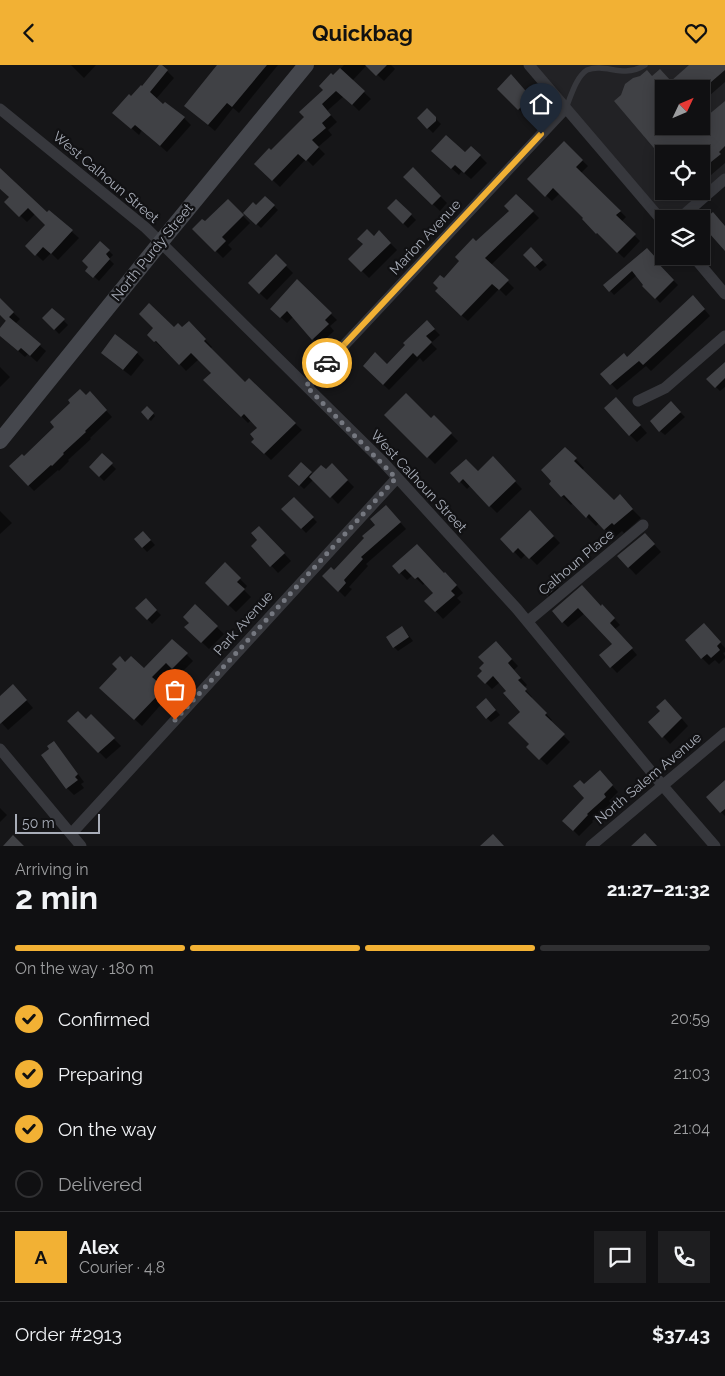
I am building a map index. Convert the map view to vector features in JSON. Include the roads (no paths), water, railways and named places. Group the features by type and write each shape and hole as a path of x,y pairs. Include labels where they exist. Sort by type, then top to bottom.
{"street":[{"name":"North Purdy Street","path":"0,441 306,65"},
{"path":"528,65 655,212"},
{"name":"Marion Avenue","path":"306,386 566,108"},
{"name":"West Calhoun Street","path":"0,109 146,229 306,386 396,478 528,621 715,846"},
{"path":"689,210 725,179"},
{"path":"701,265 725,294"},
{"path":"638,401 665,388 725,336"},
{"name":"Park Avenue","path":"71,834 396,478"},
{"name":"Calhoun Place","path":"528,621 643,525"},
{"name":"North Salem Avenue","path":"591,846 725,733"},
{"path":"0,749 81,846"}],"lane":[{"path":"566,108 578,80 586,70 596,65 624,71 638,69 645,65"}]}
